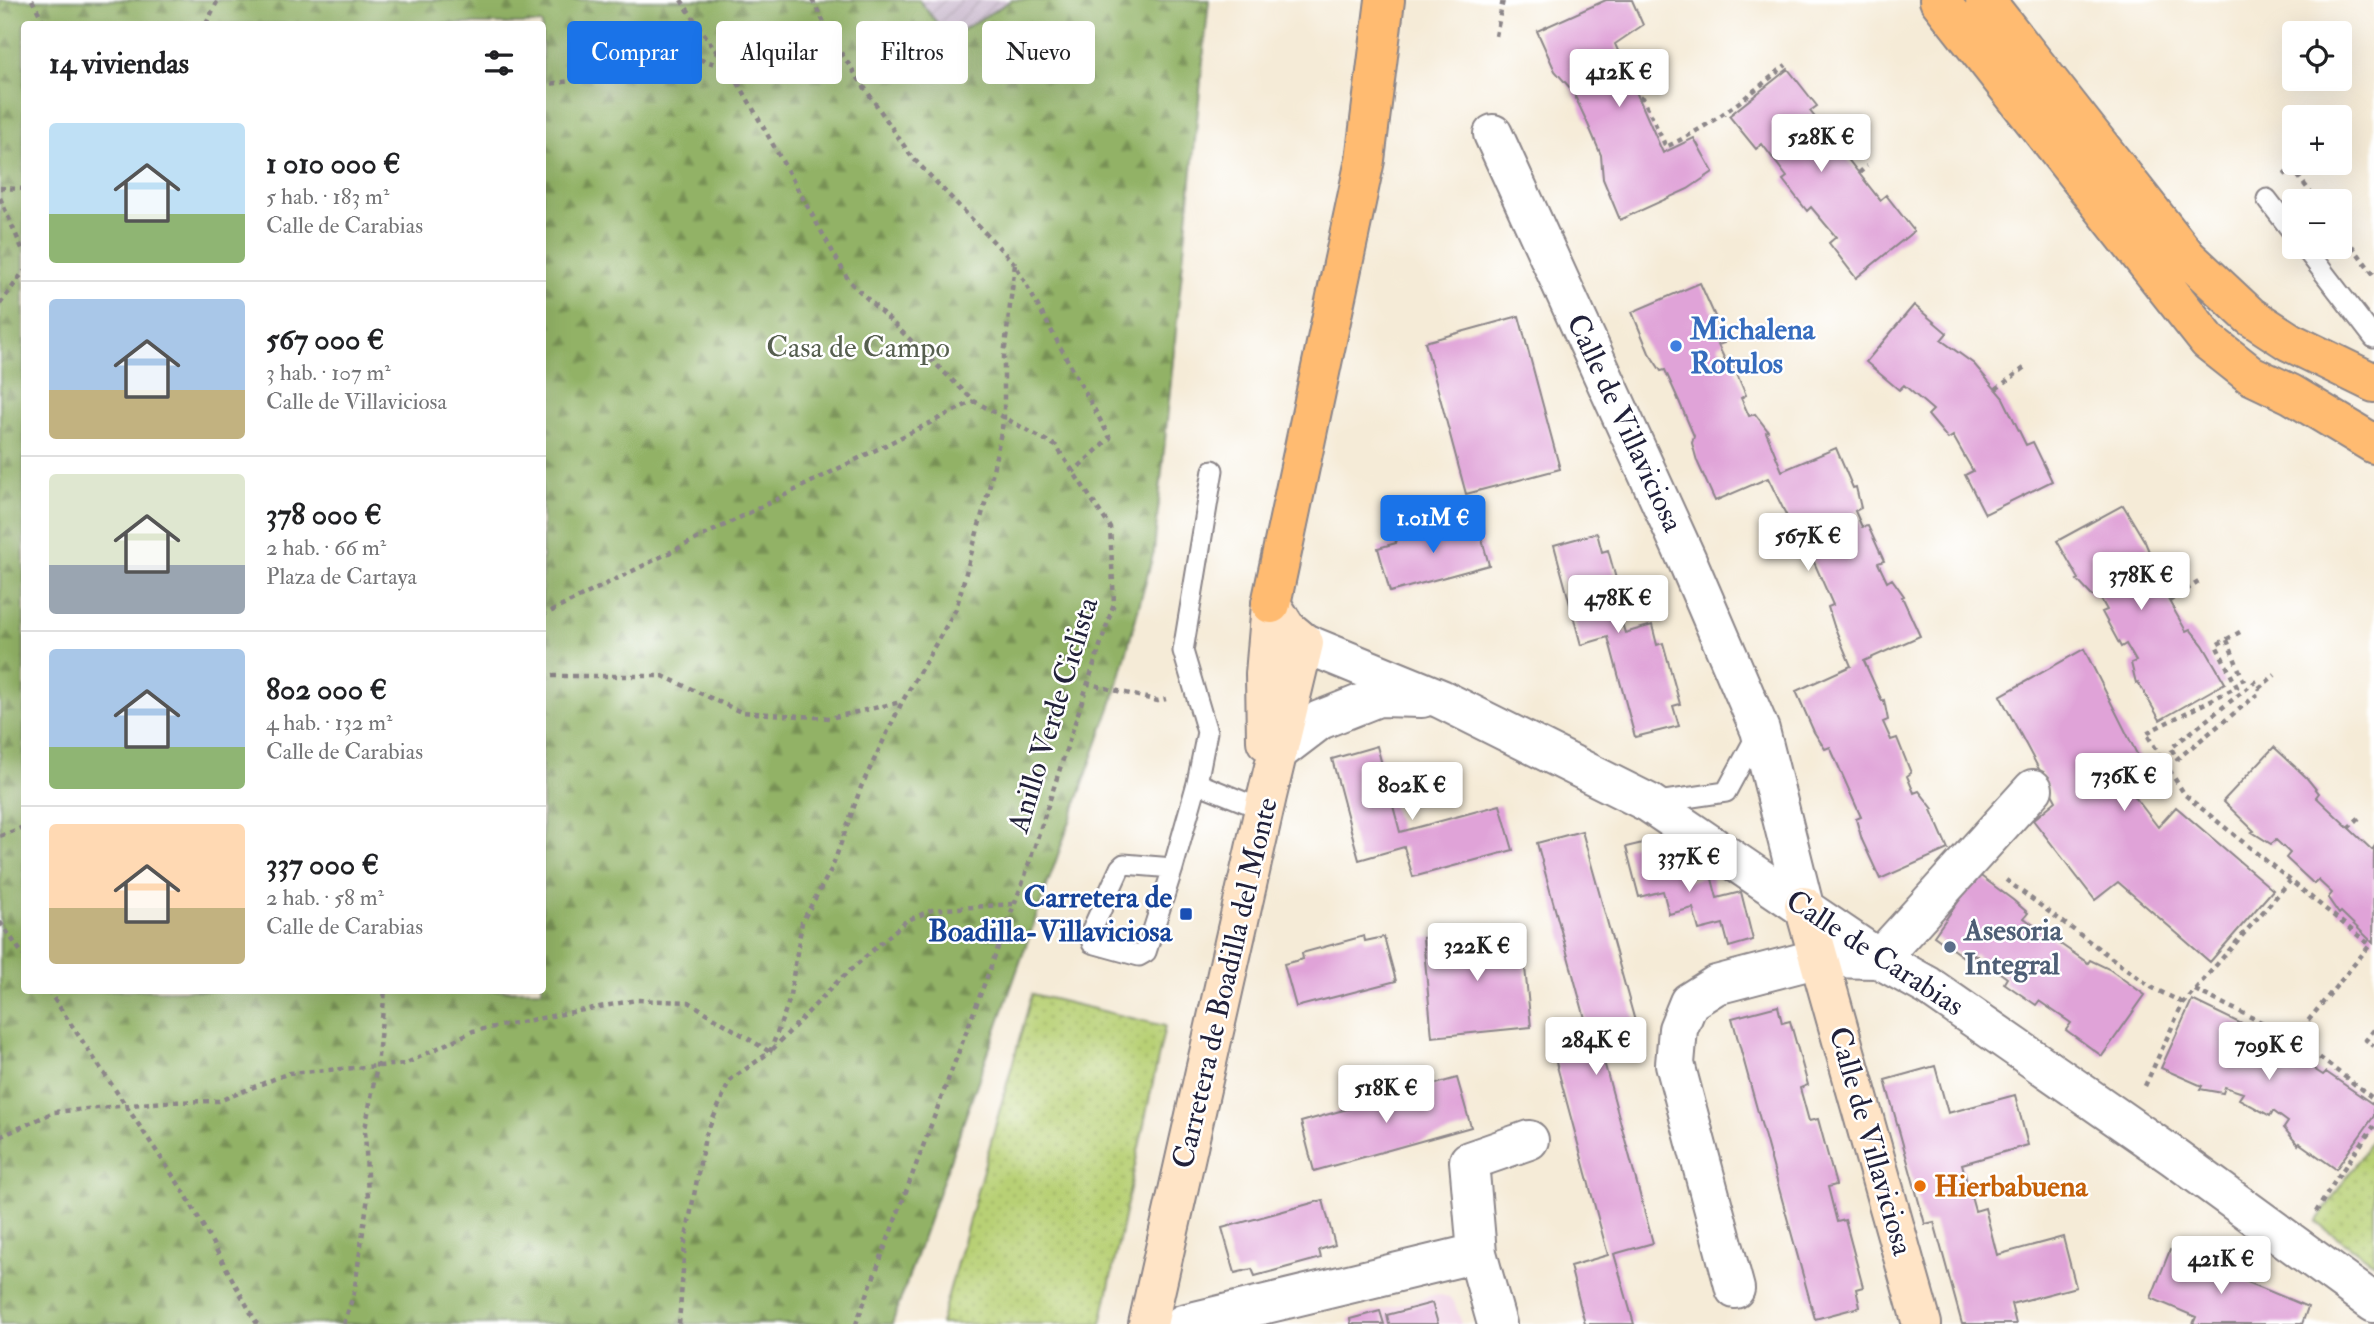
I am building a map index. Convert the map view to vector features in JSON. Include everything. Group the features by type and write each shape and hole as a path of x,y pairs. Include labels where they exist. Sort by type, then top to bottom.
{"highway":[{"path":"1271,604 1365,160 1385,0"},
{"path":"1939,0 2208,341 2251,375 2291,394 2374,444"},
{"path":"1985,0 2187,257 2250,316 2290,342 2374,383"}],"street":[{"name":"Calle de Villaviciosa","path":"1493,134 1687,560 1760,730 1804,906 1922,1324"},
{"path":"1271,604 1286,628 1304,643"},
{"path":"1266,803 1265,674 1271,604"},
{"name":"Calle de Carabias","path":"1304,643 1441,699 1649,803 1879,959 1928,986 2126,1124 2374,1303"},
{"name":"Carretera de Boadilla del Monte","path":"1148,1324 1304,643"},
{"path":"1278,752 1320,719 1378,697 1441,699"},
{"path":"1735,1289 1675,1064 1678,1029 1689,1002 1717,985 1819,958 1879,959 2033,789"},
{"path":"1497,1324 1476,1254 1469,1161 1529,1140"},
{"path":"1183,1324 1476,1254"}],"lane":[{"path":"2267,200 2282,219"},
{"path":"2313,259 2374,338"},
{"path":"1173,868 1124,864 1090,934 1091,943 1143,955 1173,868 1197,783 1207,732 1183,652 1213,470"},
{"path":"1649,803 1726,792 1760,730"},
{"path":"1197,783 1266,803"}],"path":[{"path":"32,0 43,21"},
{"path":"208,21 218,0"},
{"name":"Anillo Verde Ciclista","path":"681,0 716,52"},
{"path":"812,0 839,50 911,156 1015,264 1110,438 1073,472"},
{"path":"1496,36 1503,0"},
{"path":"546,84 648,70 698,59 716,64"},
{"path":"1640,99 1643,98 1666,147 1693,134 1728,111 1786,65"},
{"name":"Anillo Verde Ciclista","path":"738,84 849,281 974,401 1056,446 1110,527 1114,603 1014,904 856,1324"},
{"path":"1859,173 1867,166"},
{"path":"0,188 21,189"},
{"path":"0,198 21,246"},
{"path":"2352,246 2374,275"},
{"path":"770,1052 789,1001 802,922 832,868 861,787 902,702 956,609 989,489 1004,418 1004,356 1015,264"},
{"path":"0,304 21,275"},
{"path":"1996,389 2027,366"},
{"path":"546,614 974,401"},
{"path":"2169,601 2200,581"},
{"path":"2240,632 2216,645 2241,693"},
{"path":"2227,640 2244,682"},
{"path":"2258,694 2177,759 2171,748 2255,682 2259,688 2275,675"},
{"path":"546,676 663,676 741,712 830,718 902,702"},
{"path":"1086,683 1162,701 1191,676"},
{"path":"2237,687 2146,733 2185,795 2372,946 2294,1038"},
{"path":"2348,828 2359,818"},
{"path":"0,836 21,828"},
{"path":"1973,856 2151,987 2183,1003"},
{"path":"2126,1124 2183,1003 2290,881"},
{"path":"679,1324 685,1243 705,1138 730,1080 770,1052 839,980 906,921 932,910 1014,904"},
{"path":"0,922 21,952"},
{"path":"2195,990 2294,1038 2374,1099"},
{"path":"51,994 186,1195 257,1324"},
{"path":"344,1324 354,1293 368,1197 365,1129 377,1066 385,994"},
{"path":"0,1137 54,1112 219,1101 289,1073 405,1064 473,1031 636,1000 689,1002 770,1052"},
{"path":"2374,1030 2366,1040 2374,1046"},
{"path":"2312,1218 2374,1126"}],"shaded area":[{"path":"919,0 1012,0 968,27 968,21 935,21"},
{"path":"1437,1294 1454,1302 1462,1324 1349,1324 1348,1319"}],"green space":[{"name":"Casa de Campo","path":"0,0 919,0 936,21 856,21 856,84 968,84 968,27 1012,0 1209,0 1154,551 1116,691 892,1324 0,1324"},
{"path":"1032,994 1165,1026 1101,1324 940,1324"},
{"path":"2374,1137 2374,1263 2316,1222"}],"building":[{"path":"1606,0 1632,0 1643,25 1615,44 1663,153 1694,138 1713,172 1688,189 1620,220 1603,179 1601,155 1587,122 1572,90 1555,71 1537,31"},
{"path":"1788,69 1817,106 1810,111 1880,200 1886,195 1914,231 1856,278 1829,243 1836,237 1811,207 1807,211 1783,180 1787,177 1762,144 1756,149 1729,116"},
{"path":"1700,283 1718,323 1721,322 1724,343 1718,345 1726,362 1731,360 1746,395 1741,398 1749,416 1755,414 1768,431 1766,432 1782,471 1836,448 1853,488 1856,487 1861,508 1855,511 1862,527 1868,526 1884,561 1878,563 1887,582 1892,579 1904,596 1902,597 1920,636 1864,661 1882,701 1884,700 1888,720 1883,722 1891,740 1897,738 1911,773 1907,776 1914,793 1919,791 1933,809 1931,810 1948,849 1880,879 1862,840 1856,819 1861,817 1830,747 1825,749 1814,732 1796,691 1851,666 1828,607 1833,605 1802,535 1797,537 1768,478 1715,501 1697,461 1692,443 1694,436 1679,401 1665,370 1661,371 1649,353 1632,312"},
{"path":"1914,305 1947,333 1941,340 1974,364 2003,398 2026,445 2033,442 2052,481 1985,514 1965,475 1973,471 1953,436 1948,439 1928,415 1933,410 1904,385 1899,390 1866,362"},
{"path":"1519,316 1560,469 1466,494 1425,342"},
{"path":"2123,505 2145,542 2153,561 2148,564 2186,631 2190,629 2203,645 2225,683 2160,720 2138,682 2136,683 2131,663 2136,661 2126,644 2121,647 2102,612 2107,610 2098,594 2092,596 2077,580 2079,579 2057,541"},
{"path":"1456,521 1458,527 1477,521 1489,565 1390,592 1378,548 1396,543 1395,537"},
{"path":"1597,533 1602,552 1608,550 1625,611 1619,613 1625,633 1652,625 1657,645 1663,643 1680,704 1673,706 1679,726 1635,737 1608,637 1581,645 1554,545"},
{"path":"2084,649 2142,764 2119,776 2158,827 2176,807 2273,890 2210,962 2118,882 2095,900 2033,820 2056,801 2000,696"},
{"path":"1377,746 1400,832 1500,805 1513,850 1413,877 1404,847 1359,860 1332,759"},
{"path":"2274,747 2306,777 2319,793 2316,797 2372,850 2374,847 2373,943 2341,912 2339,914 2328,898 2332,893 2318,880 2314,884 2286,858 2290,853 2276,840 2271,844 2252,832 2254,831 2223,801"},
{"path":"1582,831 1638,1032 1599,1043 1653,1243 1614,1254 1634,1324 1585,1324 1570,1266 1608,1255 1554,1055 1592,1044 1537,843"},
{"path":"1651,841 1657,865 1680,859 1687,881 1711,875 1717,898 1741,892 1753,940 1729,947 1723,924 1699,930 1693,908 1669,914 1663,891 1639,897 1626,847"},
{"path":"1978,874 2028,913 2024,918 2088,963 2090,960 2109,969 2145,995 2102,1056 2066,1030 2071,1023 2039,1001 2036,1005 2004,983 2007,978 1974,954 1969,961 1934,936"},
{"path":"1521,928 1531,1027 1432,1037 1423,938"},
{"path":"1364,936 1365,941 1384,937 1396,981 1296,1007 1284,964 1303,959 1302,953"},
{"path":"2192,1000 2252,1029 2250,1033 2323,1075 2326,1072 2374,1105 2374,1116 2336,1169 2299,1143 2298,1145 2284,1128 2288,1122 2273,1111 2270,1116 2239,1099 2243,1093 2225,1087 2223,1093 2200,1089 2202,1086 2161,1068"},
{"path":"1778,1006 1782,1023 1790,1021 1808,1085 1800,1088 1809,1121 1818,1119 1836,1185 1828,1187 1837,1222 1845,1220 1863,1287 1856,1289 1860,1307 1815,1319 1732,1018"},
{"path":"1935,1066 1948,1113 2015,1095 2028,1145 1962,1164 1975,1211 1985,1208 1997,1255 2063,1237 2076,1287 2011,1304 2016,1324 1962,1324 1934,1222 1925,1224 1885,1080"},
{"path":"1457,1078 1471,1127 1314,1171 1301,1122"},
{"path":"1323,1200 1335,1245 1319,1250 1321,1258 1255,1276 1252,1269 1235,1273 1222,1228"},
{"path":"2170,1250 2308,1307 2302,1324 2193,1324 2196,1317 2151,1298"},
{"path":"1432,1303 1438,1324 1389,1324 1387,1315"},
{"path":"1380,1311 1384,1324 1351,1324 1350,1319"}],"place":[{"name":"Michalena Rotulos","path":"1676,346"},
{"name":"Carretera de Boadilla-Villaviciosa","path":"1186,914"},
{"name":"Asesoria Integral","path":"1950,947"},
{"name":"Hierbabuena","path":"1920,1186"}]}
